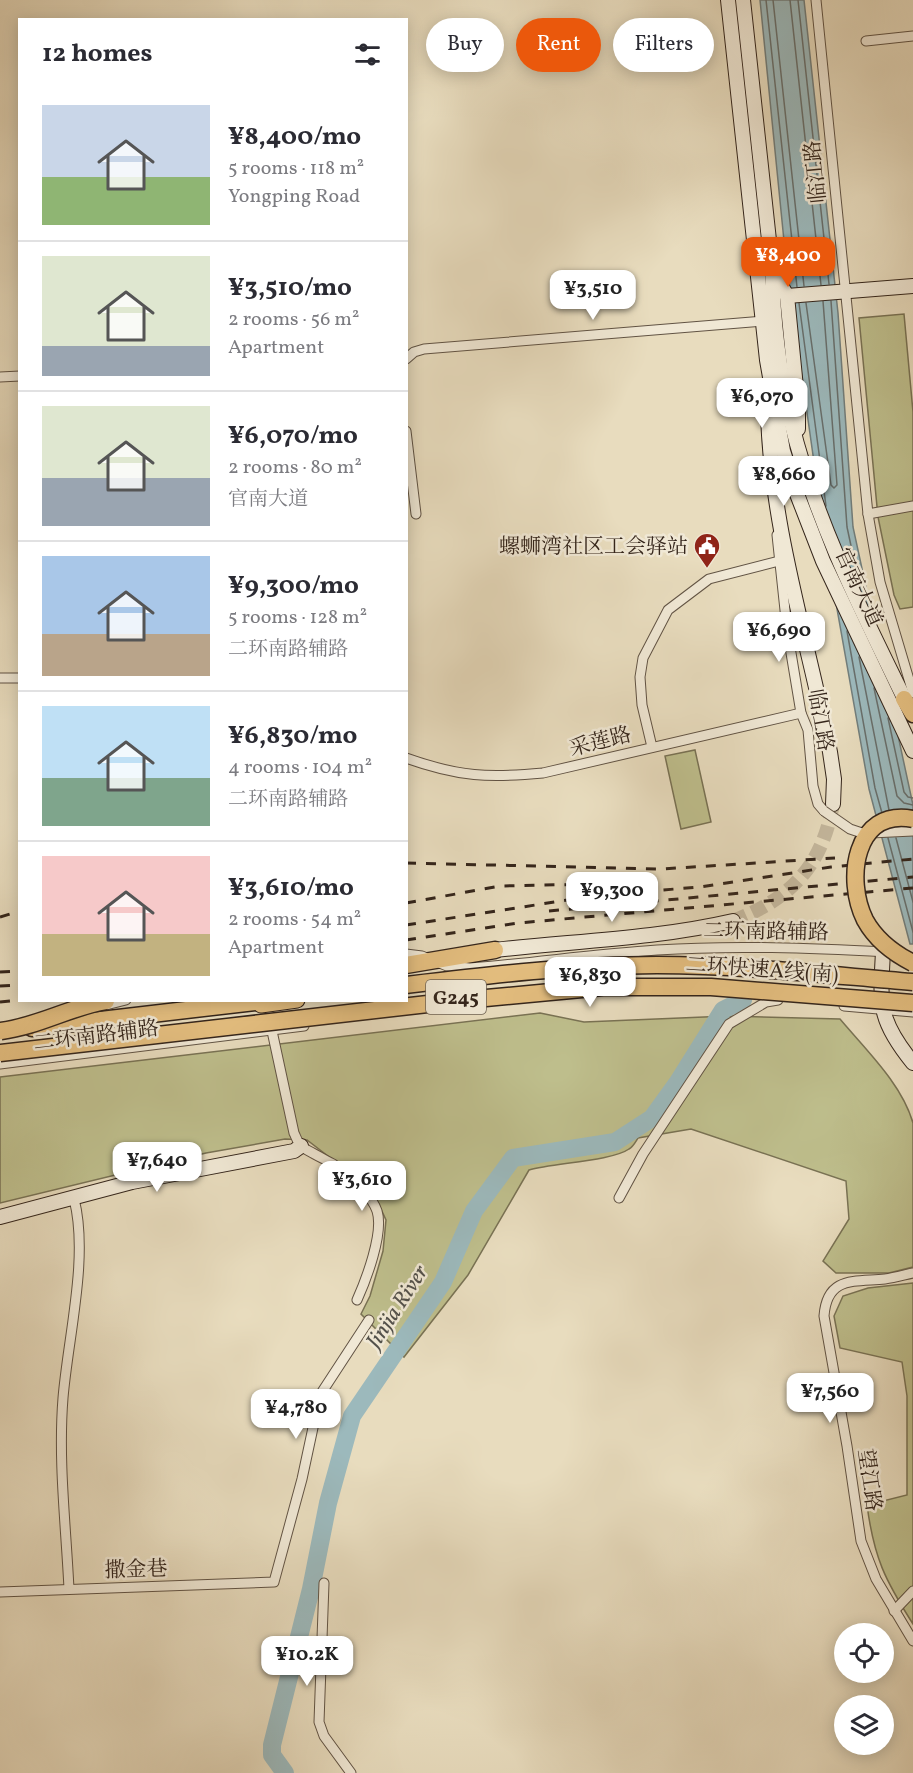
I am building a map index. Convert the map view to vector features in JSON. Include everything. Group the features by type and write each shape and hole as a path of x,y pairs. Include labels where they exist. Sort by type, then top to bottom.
{"highway":[{"path":"909,696 913,716"},
{"path":"913,819 894,819 871,832 858,850 854,877 861,909 870,928 894,952 913,963"},
{"path":"408,965 495,950"},
{"path":"408,986 563,969 656,965 741,968 913,983"},
{"name":"二环快速A线(南)","path":"0,1051 454,1001 594,988 701,987 913,1001"},
{"path":"0,1030 31,1026 83,1006 102,1002"},
{"path":"0,1030 254,1002"}],"main road":[{"path":"728,0 768,315"},
{"path":"743,0 772,268 768,315 769,434 777,503 796,602 830,752 834,778 828,807"},
{"path":"772,268 789,296 798,408 797,445"},
{"path":"789,296 913,286"},
{"name":"官南大道","path":"768,315 773,401 783,451 823,561 913,751"},
{"name":"官南大道","path":"768,315 797,445 833,546 909,696"},
{"path":"495,950 637,937 733,921"},
{"path":"883,952 881,996 893,1034 913,1063"},
{"name":"G245","path":"408,986 553,972 639,968 741,971 913,1001"},
{"name":"G245","path":"0,1051 413,1002 584,985 711,984 881,996 913,983"},
{"path":"0,1030 277,1002"},
{"path":"0,1217 132,1182 294,1151 301,1146"}],"street":[{"name":"临江路","path":"816,0 841,293 868,514 880,582 909,696"},
{"path":"866,41 913,36"},
{"path":"408,357 414,352 424,349 768,315"},
{"path":"0,377 18,376"},
{"path":"408,448 416,514"},
{"name":"临江路","path":"777,503 778,561 801,713 807,730 813,786 818,804 828,807"},
{"path":"868,514 913,506"},
{"path":"652,747 642,705 640,677 643,658 668,610 709,579 778,561"},
{"path":"0,678 18,678"},
{"name":"采莲路","path":"408,759 464,775 503,777 543,773 801,713"},
{"path":"828,807 858,833 913,831"},
{"name":"二环南路辅路","path":"408,954 422,956 447,966 470,968 618,952 681,948 800,948 913,954"},
{"name":"二环南路辅路","path":"0,1064 484,1004 590,995 687,993 778,1000 881,996 913,1012"},
{"path":"619,1198 643,1155 729,1024 766,1002 778,1000"},
{"name":"二环南路辅路","path":"0,1030 117,1002"},
{"path":"272,1031 294,1133 301,1146 343,1171 373,1202 378,1214 378,1227 370,1271 357,1300"},
{"path":"69,1589 63,1460 63,1400 81,1238 74,1199"},
{"name":"望江路","path":"913,1273 887,1279 850,1281 836,1287 825,1302 824,1316 861,1541 876,1580 913,1641"},
{"name":"撒金巷","path":"0,1592 274,1582 302,1479 320,1395 369,1320"},
{"path":"324,1583 319,1722 324,1736 351,1773"},
{"path":"894,1611 913,1592"}],"green space":[{"path":"904,314 913,412 913,607 900,609 894,595 878,517 859,318"},
{"path":"695,750 711,822 681,829 665,756"},
{"path":"540,1013 584,1022 728,1016 840,1019 892,1081 913,1123 913,1267 889,1273 836,1273 823,1261 849,1219 846,1181 691,1129 638,1138 630,1148 621,1153 529,1170 468,1275 404,1357 361,1314 370,1296 383,1251 386,1220 372,1190 307,1140 285,1139 206,1153 0,1203 0,1077"},
{"path":"913,1283 913,1624 882,1568 873,1540 867,1505 907,1495 907,1396 902,1362 840,1348 834,1316 843,1296 868,1288"}],"water":[{"path":"760,0 804,0 838,313 853,527 913,805 913,944 910,944 869,789 826,547 787,271"}],"waterway":[{"name":"Jinjia River","path":"285,1773 272,1755 272,1745 311,1589 328,1503 352,1416 443,1282 474,1211 513,1158 615,1142 652,1118 678,1082 723,1010 743,1000"}],"tunnel":[{"path":"733,921 772,902 801,877 821,845 833,804"}],"railway":[{"path":"408,863 661,869 835,858"},
{"path":"408,925 600,895 700,887 831,867 913,859"},
{"path":"549,911 913,877"},
{"path":"408,903 500,886 643,883"},
{"path":"408,940 518,923 913,888"},
{"path":"0,917 18,912"},
{"path":"0,972 18,971"},
{"path":"0,986 18,985"},
{"path":"0,1002 18,1000"}],"place":[{"name":"螺蛳湾社区工会驿站","path":"707,569"}]}
